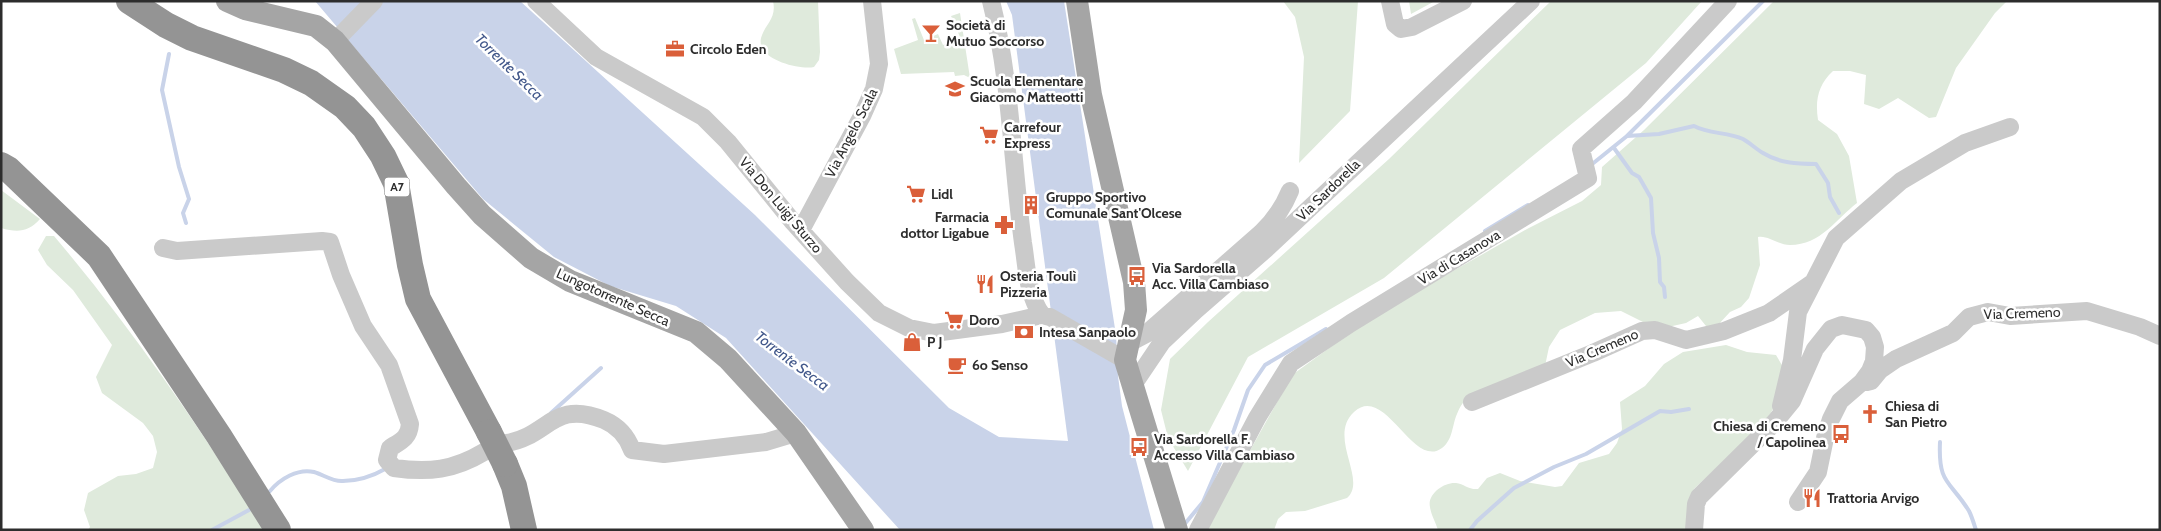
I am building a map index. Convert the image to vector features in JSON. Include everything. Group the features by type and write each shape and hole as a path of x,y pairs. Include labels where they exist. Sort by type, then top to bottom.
{"highway":[{"name":"A7","path":"129,1 166,25 192,38 278,67 305,80 332,96 364,127 383,156 396,183 410,265 418,299 514,486 523,526"},
{"path":"1,165 8,169 99,256 278,530"}],"main road":[{"name":"Lungotorrente Secca","path":"227,1 245,8 316,26 340,36 456,186 482,215 531,258 570,281 696,332 728,359 796,432 863,530"},
{"path":"1077,1 1091,95 1134,282 1136,310 1124,352 1176,525"}],"street":[{"path":"340,36 374,1"},
{"name":"Via Don Luigi Sturzo","path":"536,1 596,56 703,116 728,142 800,230 847,282 879,313 909,328 923,332 942,332 1046,316"},
{"name":"Via Angelo Scala","path":"800,230 862,116 874,89 879,64 872,1"},
{"path":"991,1 1005,80 1019,210 1032,298 1046,316 1124,352 1261,233 1279,213 1290,191"},
{"path":"1390,1 1395,24 1401,29 1412,27 1464,1"},
{"name":"Via Sardorella","path":"1133,385 1162,342 1266,249 1531,1"},
{"name":"Via di Casanova","path":"1198,530 1258,418 1291,363 1351,323 1588,178 1581,149 1634,102 1728,1"},
{"name":"Via Cremeno","path":"1774,423 1783,400 1792,360 1798,312 1836,238 1901,181 1965,143 2010,127"},
{"path":"163,248 177,251 330,242 341,275 363,326 389,364 410,424 410,432 406,438 390,448 387,460 394,468 440,469 465,463 496,448 527,438 558,417 576,413 595,417 610,423 628,438 632,450 664,454 766,442 796,432"},
{"name":"Via Cremeno","path":"1472,402 1642,331 1655,330 1686,340 1724,331 1769,312 1814,282"},
{"name":"Via Cremeno","path":"1798,502 1818,472 1825,438 1831,419 1840,401 1862,382 1871,381 1880,370 1896,359 1953,333 1969,316 1988,312 2010,316 2087,311 2140,327 2160,336"},
{"path":"1694,530 1696,504 1699,497 1725,469 1774,423 1792,401 1815,349 1831,329 1842,325 1854,327 1866,330 1872,338 1875,347 1874,361 1862,382"}],"green space":[{"path":"773,1 818,1 820,52 819,60 814,67 799,67 780,62 772,58 761,46 761,38 772,17"},
{"path":"1283,1 1358,1 1350,111 1299,163 1304,57 1295,17"},
{"path":"1409,1 1435,1 1411,14"},
{"path":"1551,1 1702,1 1646,63 1384,278 1248,357 1188,471 1168,438 1161,410 1170,359 1208,322 1389,159"},
{"path":"1774,1 2007,1 1995,13 1956,68 1936,117 1929,118 1898,98 1879,109 1864,104 1866,75 1850,71 1833,71 1828,76 1821,87 1817,99 1818,120 1837,134 1849,156 1857,203 1827,230 1811,241 1790,245 1766,237 1758,237 1760,265 1749,298 1741,307 1730,312 1718,325 1706,326 1698,316 1686,323 1668,327 1643,322 1621,311 1595,313 1560,330 1549,347 1545,366 1470,395 1459,408 1450,437 1442,448 1431,452 1420,448 1388,416 1377,408 1365,406 1354,412 1347,422 1344,433 1353,480 1352,490 1347,498 1305,511 1286,512 1278,519 1274,530 1206,530 1292,375 1372,317 1527,229 1582,201 1601,185 1602,167 1644,130"},
{"path":"960,13 970,78 964,75 955,76 954,72 901,74 894,49 918,40 912,19 915,18 924,40 938,34 943,45 960,37 951,16"},
{"path":"1,190 40,219 27,229 13,231 1,228"},
{"path":"46,236 54,236 111,306 190,416 264,530 88,530 90,527 84,510 88,493 118,476 136,474 153,468 157,452 153,436 143,423 102,393 96,377 112,345 73,290 47,265 38,250"},
{"path":"1726,345 1747,352 1776,355 1783,367 1775,406 1765,422 1694,489 1687,518 1687,530 1438,530 1431,513 1430,502 1434,493 1446,484 1456,483 1472,489 1478,489 1487,478 1500,473 1520,481 1555,487 1562,486 1579,463 1609,454 1617,443 1622,429 1620,402 1645,386 1664,364 1683,352"}],"water":[{"name":"Torrente Secca","path":"315,1 520,1 755,215 949,408 999,437 1068,441 1012,15 1006,1 1064,1 1116,335 1122,406 1154,530 900,530 726,338 676,306 610,286 554,257 483,199"}],"waterway":[{"path":"1591,165 1627,136 1763,1"},
{"path":"169,54 162,90 179,167 189,199 183,213 186,223"},
{"path":"1627,136 1659,134 1694,126 1743,139 1775,159 1795,163 1816,164 1828,183 1830,197 1839,213"},
{"path":"1614,148 1632,173 1639,177 1651,198 1653,233 1659,258 1660,282 1664,287 1665,297"},
{"path":"1485,231 1528,205"},
{"path":"1183,526 1203,502 1234,430 1248,390 1265,365 1326,329"},
{"path":"551,413 601,368"},
{"path":"1470,530 1477,521 1514,488 1554,467 1586,454 1660,411 1671,412 1689,409"},
{"path":"1940,442 1943,475 1969,511 1976,530"},
{"path":"270,491 279,482 296,473 308,471 339,481 349,481 366,478 387,468"},
{"path":"212,530 249,510"}],"place":[{"name":"Società di Mutuo Soccorso","path":"931,33"},
{"name":"Circolo Eden","path":"675,49"},
{"name":"Scuola Elementare Giacomo Matteotti","path":"955,89"},
{"name":"Carrefour Express","path":"989,135"},
{"name":"Lidl","path":"916,194"},
{"name":"Gruppo Sportivo Comunale Sant'Olcese","path":"1031,205"},
{"name":"Farmacia dottor Ligabue","path":"1004,225"},
{"name":"Via Sardorella Acc. Villa Cambiaso","path":"1137,276"},
{"name":"Osteria Toulì Pizzeria","path":"985,284"},
{"name":"Doro","path":"954,320"},
{"name":"Intesa Sanpaolo","path":"1024,332"},
{"name":"P J","path":"912,342"},
{"name":"6o Senso","path":"957,365"},
{"name":"Chiesa di San Pietro","path":"1870,414"},
{"name":"Chiesa di Cremeno / Capolinea","path":"1841,434"},
{"name":"Via Sardorella F. Accesso Villa Cambiaso","path":"1139,447"},
{"name":"Trattoria Arvigo","path":"1812,498"}]}
